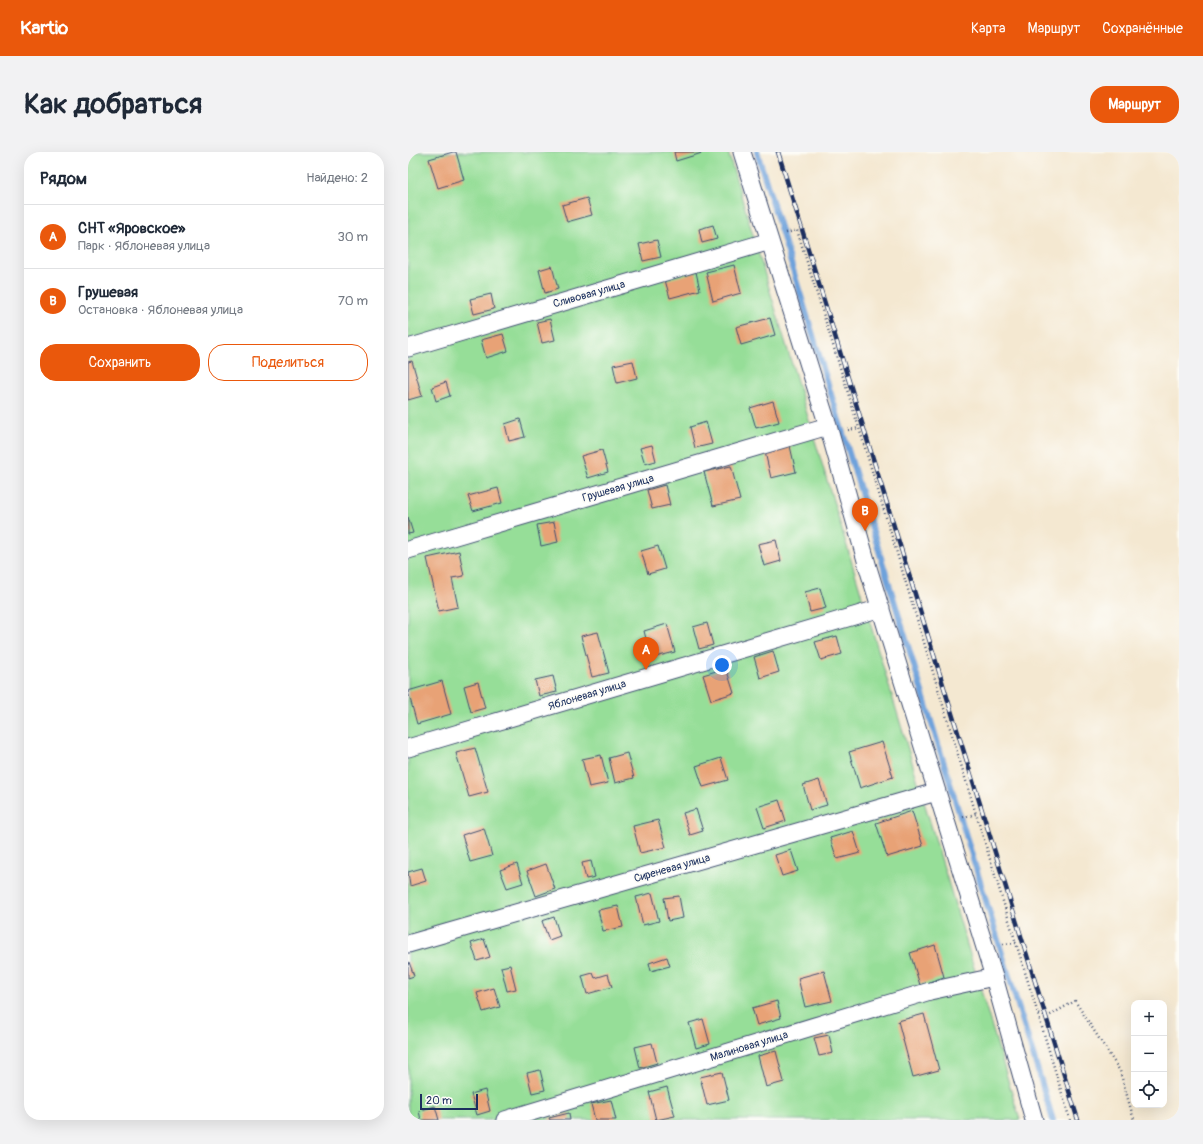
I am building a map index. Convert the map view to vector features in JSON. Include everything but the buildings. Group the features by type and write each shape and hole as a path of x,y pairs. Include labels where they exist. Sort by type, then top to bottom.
{"street":[{"path":"742,152 828,426 936,792 994,977 1034,1120"},
{"name":"Сливовая улица","path":"408,348 770,241"},
{"name":"Грушевая улица","path":"408,550 828,426"},
{"name":"Яблоневая улица","path":"408,748 881,608"},
{"name":"Сиреневая улица","path":"408,944 936,792"},
{"name":"Малиновая улица","path":"505,1120 930,991 994,977"}],"path":[{"path":"792,231 797,230 859,428 1070,1120"},
{"path":"971,815 976,814"},
{"path":"1011,943 1016,943"},
{"path":"1038,1014 1047,1017 1074,1000 1120,1070 1134,1120"}],"green space":[{"path":"408,152 728,152 1020,1120 408,1120"}],"waterway":[{"path":"757,152 1053,1120"}],"railway":[{"path":"778,152 1078,1120"}],"place":[{"name":"Грушевая","path":"865,531"},
{"name":"СНТ «Яровское»","path":"646,670"}]}
